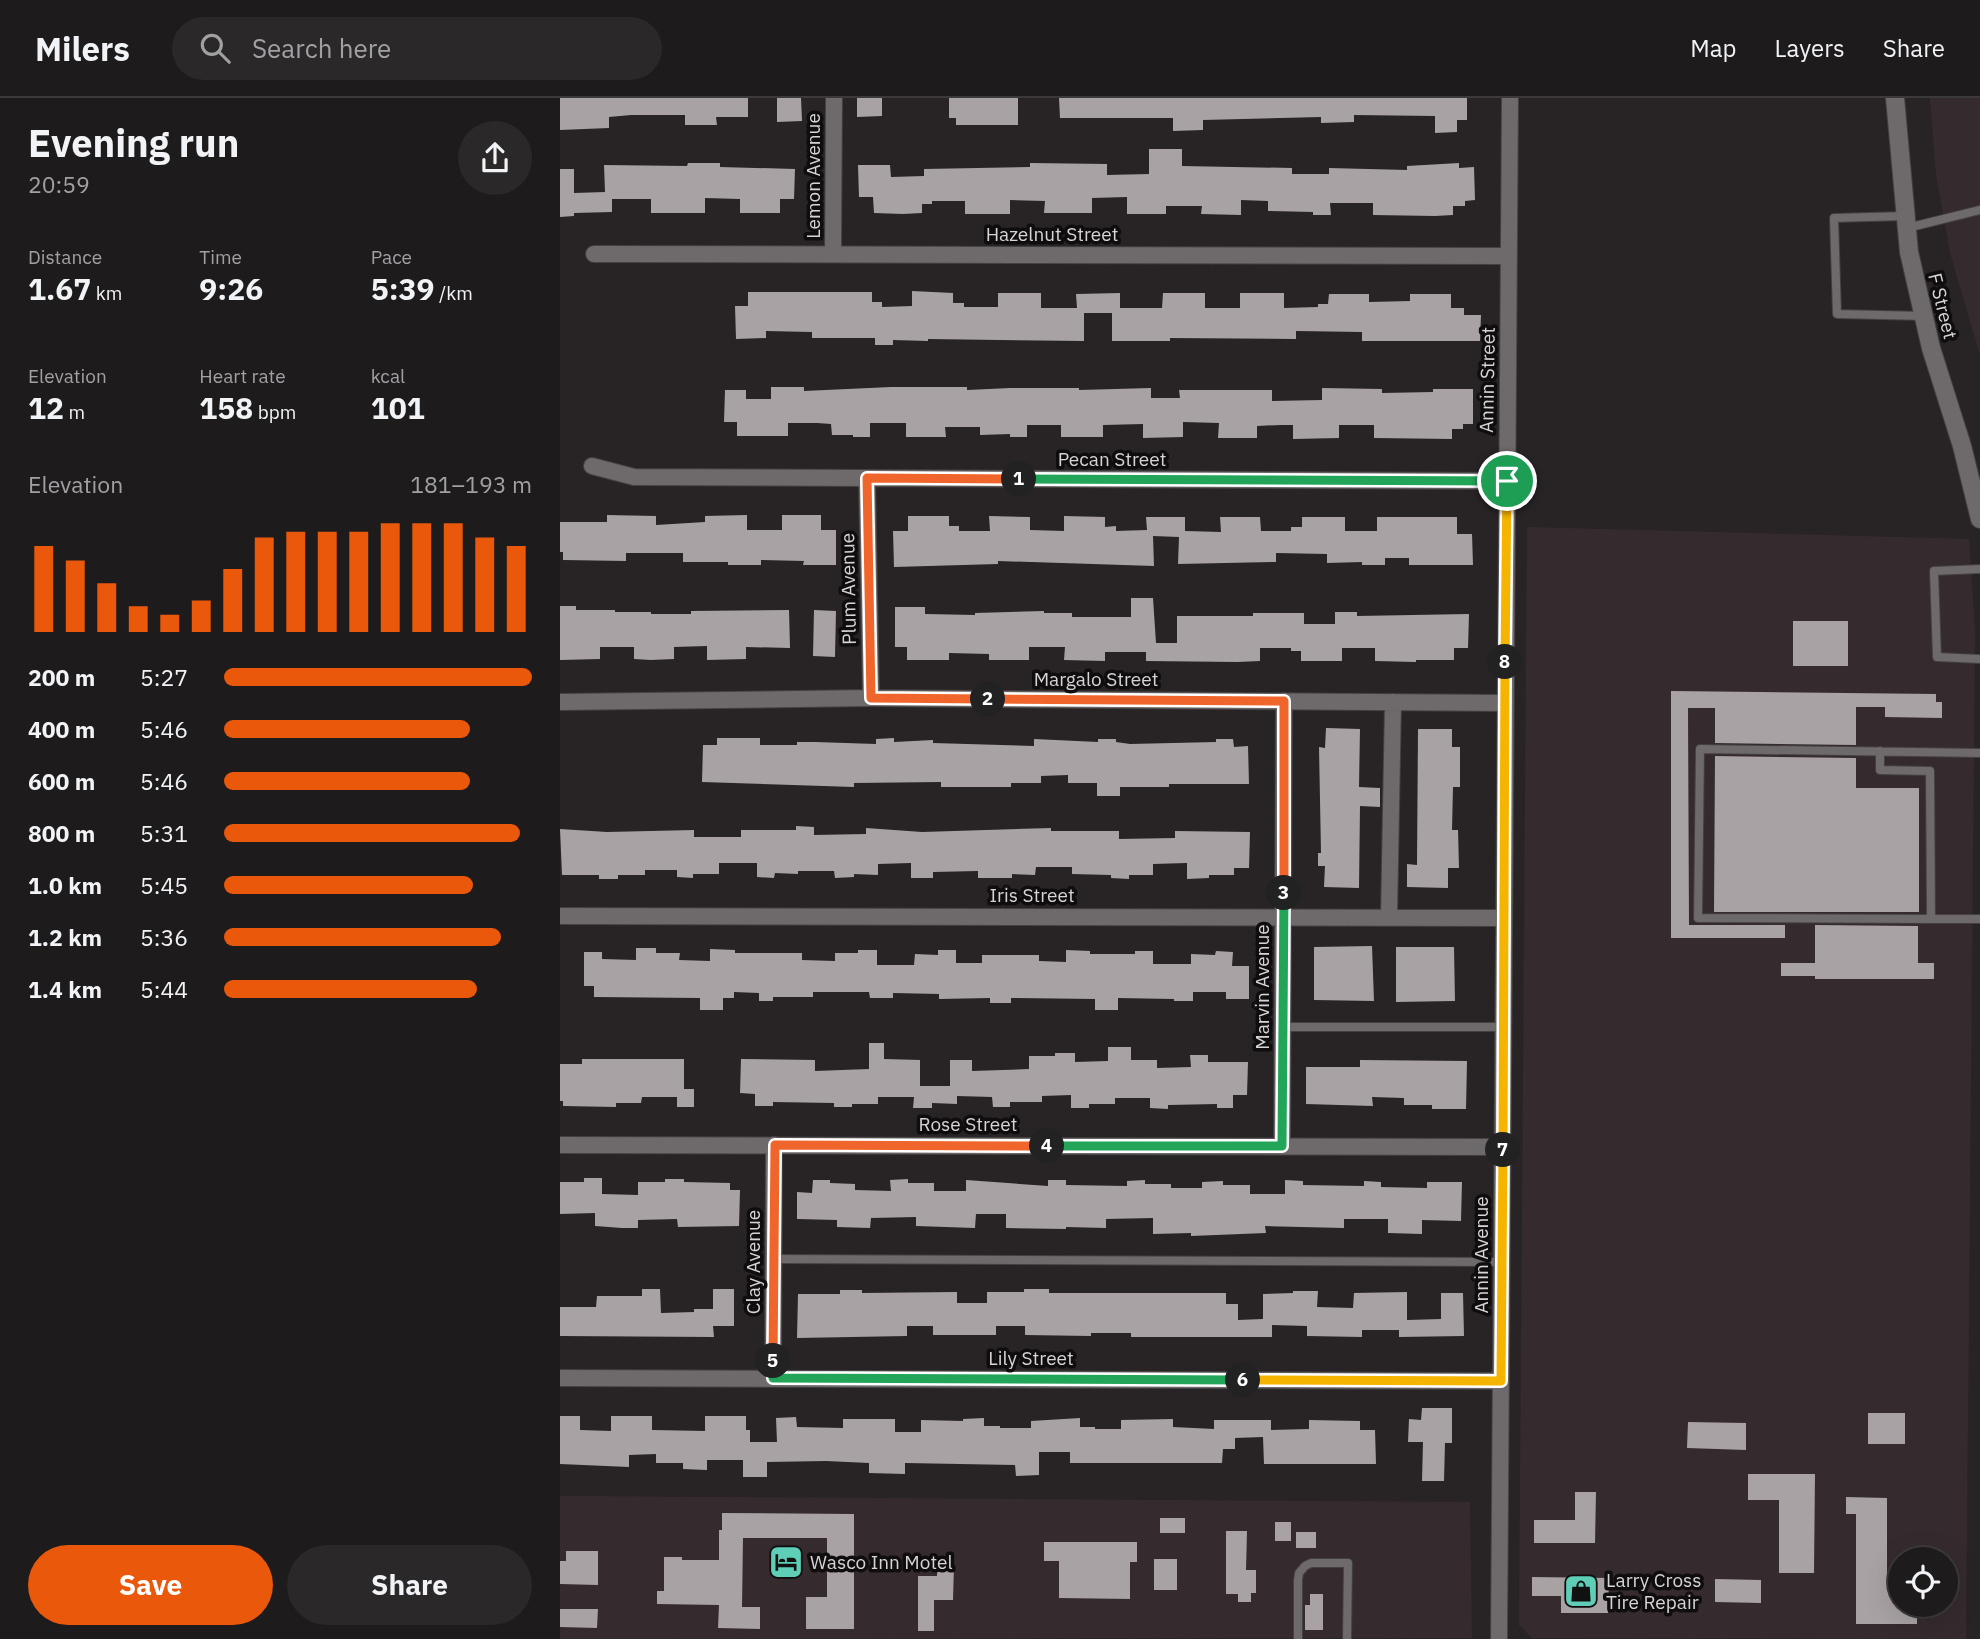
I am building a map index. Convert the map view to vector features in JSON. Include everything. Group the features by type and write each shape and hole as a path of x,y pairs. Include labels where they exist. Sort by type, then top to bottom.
{"street":[{"name":"Lemon Avenue","path":"833,254 834,98"},
{"name":"Annin Street","path":"1505,704 1510,98"},
{"name":"F Street","path":"1895,98 1909,252 1980,519"},
{"name":"Hazelnut Street","path":"594,254 1509,256"},
{"name":"Pecan Street","path":"592,466 634,477 1507,481"},
{"name":"Plum Avenue","path":"867,478 871,698"},
{"name":"Margalo Street","path":"560,702 871,698 1505,704"},
{"name":"Marvin Avenue","path":"1282,1146 1284,701"},
{"path":"1388,918 1393,702"},
{"name":"Annin Avenue","path":"1499,1639 1505,704"},
{"name":"Iris Street","path":"560,916 1504,918"},
{"name":"Rose Street","path":"560,1145 1503,1147"},
{"name":"Clay Avenue","path":"773,1378 775,1145"},
{"name":"Lily Street","path":"560,1378 1501,1381"}],"lane":[{"path":"1924,316 1837,314 1834,218 1906,222 1980,210"},
{"path":"1980,569 1934,571 1937,657 1980,659"},
{"path":"1980,754 1700,749 1698,918 1980,919"},
{"path":"1880,751 1880,770 1930,771 1931,919"},
{"path":"1283,1027 1504,1027"},
{"path":"774,1259 1502,1262"},
{"path":"1298,1639 1298,1577 1305,1566 1315,1563 1348,1563 1347,1639"}],"shaded area":[{"path":"1930,98 1980,98 1980,355 1950,253 1936,174"},
{"path":"1527,527 1969,539 1975,631 1966,1639 1532,1638 1519,1625"},
{"path":"560,1496 1470,1502 1472,1638 560,1639"}],"building":[{"path":"560,98 748,98 748,117 716,117 717,125 685,125 685,115 631,115 609,117 609,128 560,130"},
{"path":"777,98 801,98 802,121 777,122"},
{"path":"857,98 882,98 882,116 857,117"},
{"path":"949,98 1018,98 1018,125 956,125 956,118 949,118"},
{"path":"1059,98 1467,98 1467,120 1457,120 1457,132 1435,133 1435,116 1354,115 1354,122 1321,123 1321,117 1203,120 1203,130 1173,131 1173,118 1060,118"},
{"path":"1149,149 1182,149 1182,166 1292,168 1292,174 1329,174 1329,168 1407,170 1407,166 1459,163 1459,168 1474,167 1475,200 1465,201 1465,206 1453,206 1453,215 1435,216 1373,215 1373,203 1330,203 1331,215 1313,215 1313,212 1268,211 1268,201 1241,200 1241,215 1201,214 1202,206 1166,206 1166,214 1127,214 1127,197 1092,198 1092,213 1044,213 1045,201 1010,200 1010,214 965,214 965,201 932,201 932,204 922,204 922,213 903,214 874,213 873,197 859,197 858,165 890,165 891,177 924,176 924,169 1030,167 1030,163 1107,164 1107,175 1149,174"},
{"path":"688,163 720,163 720,167 795,169 794,199 780,199 780,213 740,213 740,199 705,198 705,213 651,213 651,199 612,199 612,212 574,213 574,216 560,217 560,169 574,169 574,193 605,192 604,165 687,166"},
{"path":"912,291 953,293 953,303 964,303 964,307 998,307 998,293 1041,293 1041,308 1077,308 1076,294 1120,293 1120,308 1162,308 1163,293 1205,293 1205,308 1240,308 1240,293 1284,293 1284,308 1328,304 1329,294 1369,294 1369,302 1410,301 1410,294 1451,294 1451,308 1464,308 1464,315 1481,315 1480,341 1362,341 1362,332 1296,331 1296,339 1170,338 1170,341 1112,341 1112,313 1084,313 1084,341 928,339 893,340 893,345 875,345 875,338 812,338 812,332 766,331 766,338 736,339 735,306 748,306 748,292 872,292 872,302 882,302 882,307 912,306"},
{"path":"771,387 804,387 804,391 891,387 967,387 967,390 1151,388 1151,398 1180,398 1179,390 1272,390 1272,401 1322,400 1322,388 1382,389 1382,393 1473,389 1473,424 1463,424 1463,429 1452,429 1452,439 1374,438 1374,425 1339,425 1339,438 1293,439 1293,425 1280,425 1257,426 1257,438 1218,438 1219,423 1183,422 1183,437 1143,438 1143,424 1103,425 1103,437 1061,437 1061,425 1027,425 1027,437 1010,437 1010,434 980,435 980,427 945,427 946,437 906,437 906,423 870,423 870,437 832,435 831,424 817,423 788,423 788,436 737,436 737,422 724,422 725,390 746,390 746,399 771,399"},
{"path":"607,515 656,516 656,525 705,522 705,516 747,515 747,530 782,530 782,515 821,515 821,530 836,530 836,565 803,565 804,561 761,560 761,565 683,562 683,553 626,553 626,561 563,560 563,552 560,552 560,522 607,522"},
{"path":"908,516 949,516 949,526 959,526 959,531 990,531 989,516 1030,517 1030,530 1064,531 1064,516 1105,517 1105,527 1116,526 1116,531 1147,530 1146,517 1185,517 1185,531 1221,532 1220,517 1260,517 1261,531 1291,531 1291,527 1302,527 1302,517 1345,517 1345,531 1377,531 1377,517 1457,517 1457,534 1472,534 1473,565 1409,565 1409,558 1385,558 1385,565 1362,565 1362,562 1327,563 1327,554 1276,553 1276,562 1178,564 1179,537 1153,536 1154,566 998,561 998,564 894,567 893,531 908,531"},
{"path":"1131,598 1153,598 1156,643 1177,643 1177,616 1304,613 1304,624 1335,624 1335,612 1357,612 1357,616 1469,614 1468,648 1454,648 1454,660 1416,662 1375,661 1375,648 1342,648 1342,661 1301,661 1301,651 1291,651 1291,648 1260,648 1260,661 1237,662 1146,661 1146,652 1105,652 1105,661 1064,660 1065,647 1029,647 1029,660 989,660 989,654 949,653 949,660 907,660 907,647 895,647 895,607 925,607 925,614 975,615 1044,611 1072,613 1072,617 1131,617"},
{"path":"560,606 576,606 576,610 651,614 789,610 790,648 746,647 746,659 707,660 707,646 674,647 674,659 651,660 634,659 634,647 600,647 600,659 560,660"},
{"path":"814,610 836,611 835,657 813,656"},
{"path":"1793,621 1848,621 1848,666 1793,666"},
{"path":"1671,691 1936,694 1936,702 1942,702 1942,718 1885,717 1885,707 1856,707 1856,745 1715,743 1715,708 1688,708 1689,925 1785,925 1785,938 1671,938"},
{"path":"1326,728 1360,729 1359,787 1380,788 1380,807 1360,806 1359,888 1324,887 1325,866 1318,866 1318,853 1321,853 1319,747 1325,748"},
{"path":"1418,729 1452,729 1452,747 1460,747 1460,787 1453,787 1452,830 1458,830 1459,868 1448,868 1448,888 1407,887 1407,864 1417,865"},
{"path":"717,738 760,738 760,745 797,745 797,742 876,744 876,739 894,738 894,742 933,740 933,743 1034,746 1034,739 1098,742 1098,739 1116,739 1116,742 1130,744 1216,742 1216,739 1233,739 1234,747 1248,746 1249,784 1120,787 1120,796 1097,796 1097,783 1068,783 1068,775 1041,776 1041,783 1011,783 1011,787 941,787 941,782 854,783 854,787 702,782 703,745 717,745"},
{"path":"1715,756 1856,758 1856,788 1919,788 1919,912 1714,912"},
{"path":"796,826 814,827 814,835 866,834 866,828 922,832 1051,828 1051,831 1119,831 1119,839 1175,838 1175,831 1250,832 1249,868 1234,868 1234,875 1209,875 1209,878 1187,879 1187,863 1153,864 1153,875 1129,875 1129,879 1111,878 1111,875 1072,874 1072,867 1036,867 1035,875 1012,874 1012,878 978,878 978,871 933,872 933,878 911,878 911,863 878,864 878,875 854,874 854,877 835,878 834,871 798,871 798,874 775,873 774,878 757,877 757,863 719,863 719,874 693,874 693,878 677,877 677,870 645,870 645,875 618,875 618,879 599,879 599,875 562,875 560,829 607,832 694,830 694,837 741,837 741,830 796,830"},
{"path":"1815,925 1918,926 1918,963 1934,963 1934,979 1815,979 1815,976 1781,976 1781,963 1815,963"},
{"path":"1372,946 1374,1001 1314,1000 1314,947"},
{"path":"1396,947 1454,947 1455,1001 1396,1002"},
{"path":"636,948 656,948 656,953 680,953 679,960 710,961 710,949 735,950 735,953 802,953 802,960 835,961 835,953 877,950 877,965 914,965 915,954 938,955 938,950 956,950 956,963 982,963 982,955 1039,955 1039,961 1066,962 1066,950 1090,951 1090,954 1135,954 1135,951 1153,951 1153,964 1191,964 1191,954 1215,955 1216,951 1233,952 1232,966 1249,966 1249,999 1226,999 1226,992 1193,992 1193,1001 1118,998 1118,1010 1095,1010 1095,999 1011,998 1011,1003 990,1003 990,998 939,999 939,994 893,993 893,998 870,998 869,992 813,992 813,997 773,997 773,1001 759,1001 759,993 734,992 734,998 723,998 723,1010 700,1010 700,998 594,997 594,986 584,986 584,952 602,952 602,959 636,960"},
{"path":"869,1043 884,1043 884,1059 920,1060 920,1086 950,1086 950,1060 972,1060 972,1071 1029,1069 1029,1056 1075,1053 1075,1062 1108,1061 1108,1047 1131,1047 1131,1060 1157,1060 1157,1068 1191,1067 1190,1055 1208,1055 1208,1062 1248,1062 1247,1095 1233,1095 1233,1108 1217,1108 1217,1104 1150,1108 1150,1098 1115,1098 1115,1104 1089,1104 1089,1108 1071,1108 1071,1095 1042,1096 1042,1102 1010,1102 1010,1107 993,1107 992,1097 957,1096 957,1104 932,1103 932,1108 913,1108 914,1097 878,1097 878,1104 852,1104 852,1107 834,1107 834,1103 773,1102 773,1106 755,1106 755,1094 740,1093 741,1059 815,1060 815,1071 869,1069"},
{"path":"582,1059 684,1059 684,1089 694,1089 694,1107 677,1107 677,1097 642,1097 641,1103 616,1103 616,1107 563,1106 563,1101 560,1101 560,1064 582,1064"},
{"path":"1360,1060 1467,1061 1466,1109 1432,1109 1432,1105 1404,1105 1404,1098 1372,1097 1373,1106 1306,1104 1306,1067 1360,1067"},
{"path":"584,1178 602,1178 602,1194 638,1195 638,1182 665,1182 665,1179 730,1183 730,1190 740,1190 739,1226 678,1227 677,1219 638,1220 638,1228 622,1228 595,1226 595,1213 560,1214 560,1182 584,1182"},
{"path":"908,1179 908,1183 934,1183 934,1191 966,1191 966,1180 1048,1186 1048,1180 1066,1180 1066,1185 1127,1186 1127,1181 1145,1180 1145,1184 1171,1184 1171,1188 1202,1188 1202,1182 1223,1181 1223,1185 1250,1185 1250,1194 1285,1194 1285,1180 1303,1181 1303,1185 1364,1186 1364,1181 1381,1182 1381,1187 1427,1188 1427,1182 1462,1182 1461,1221 1422,1220 1422,1234 1388,1233 1388,1219 1344,1219 1344,1228 1265,1226 1266,1233 1191,1236 1191,1233 1153,1234 1153,1218 1106,1219 1106,1228 1066,1229 1006,1228 1006,1214 976,1214 975,1228 916,1226 916,1217 871,1218 870,1228 837,1227 837,1220 797,1219 797,1192 812,1193 813,1180 855,1184 855,1190 891,1191 890,1180"},
{"path":"642,1289 660,1289 661,1313 713,1309 713,1289 734,1289 734,1326 713,1326 714,1337 560,1336 560,1307 596,1307 597,1296 642,1296"},
{"path":"1024,1289 1049,1289 1049,1293 1226,1293 1226,1304 1238,1304 1238,1320 1263,1319 1263,1294 1293,1291 1318,1291 1317,1307 1353,1308 1354,1293 1407,1292 1407,1320 1441,1319 1441,1293 1463,1293 1464,1336 1399,1337 1399,1330 1362,1330 1362,1337 1307,1336 1307,1326 1272,1325 1272,1337 1131,1337 1131,1333 1091,1333 1091,1336 1025,1335 1025,1326 996,1326 996,1335 933,1335 933,1326 907,1326 907,1336 797,1338 798,1294 840,1294 840,1290 862,1290 862,1293 957,1292 957,1303 987,1303 987,1292 1024,1292"},
{"path":"1422,1408 1452,1408 1452,1443 1445,1443 1444,1481 1422,1481 1423,1442 1408,1442 1409,1419 1421,1420"},
{"path":"1868,1413 1905,1413 1905,1444 1868,1444"},
{"path":"560,1416 580,1416 580,1430 611,1431 611,1416 652,1416 652,1430 705,1431 705,1416 746,1416 746,1430 750,1430 750,1442 777,1442 776,1418 796,1417 797,1427 843,1428 843,1419 895,1419 895,1432 921,1432 921,1420 963,1421 984,1418 984,1426 1031,1428 1031,1421 1080,1418 1080,1427 1095,1429 1121,1429 1121,1420 1173,1419 1173,1427 1214,1429 1214,1420 1271,1420 1271,1430 1309,1429 1309,1420 1360,1421 1360,1430 1375,1430 1376,1464 1264,1464 1263,1437 1235,1438 1235,1449 1223,1449 1222,1463 1070,1463 1070,1452 1039,1452 1039,1475 1016,1476 1015,1465 905,1463 905,1474 869,1473 869,1463 826,1461 767,1462 767,1477 743,1477 743,1460 707,1460 707,1470 683,1469 683,1463 656,1463 656,1454 629,1455 629,1467 560,1464"},
{"path":"1688,1422 1746,1423 1746,1450 1687,1448"},
{"path":"1748,1474 1815,1474 1814,1573 1779,1573 1779,1500 1748,1500"},
{"path":"1575,1492 1596,1492 1595,1543 1534,1543 1534,1520 1575,1520"},
{"path":"1846,1497 1887,1498 1888,1617 1917,1617 1917,1624 1856,1624 1856,1514 1846,1514"},
{"path":"722,1513 854,1514 854,1629 806,1629 806,1597 827,1597 827,1538 743,1538 742,1607 760,1607 760,1629 718,1628 719,1605 657,1604 657,1591 664,1591 664,1557 719,1560"},
{"path":"1160,1518 1185,1518 1185,1533 1160,1533"},
{"path":"1275,1522 1291,1522 1291,1541 1275,1541"},
{"path":"1226,1531 1247,1531 1246,1570 1256,1570 1256,1593 1251,1593 1251,1602 1238,1602 1238,1594 1226,1594"},
{"path":"1296,1532 1316,1532 1316,1548 1296,1548"},
{"path":"1044,1542 1137,1542 1137,1562 1130,1562 1130,1599 1059,1598 1059,1561 1044,1561"},
{"path":"566,1551 598,1551 598,1585 560,1584 560,1561 566,1561"},
{"path":"1154,1559 1177,1559 1177,1590 1154,1590"},
{"path":"937,1565 954,1565 953,1600 934,1600 934,1631 918,1631 918,1576 937,1576"},
{"path":"1532,1577 1609,1578 1608,1613 1561,1613 1561,1596 1532,1596"},
{"path":"1715,1579 1761,1580 1761,1603 1715,1602"},
{"path":"1310,1594 1323,1594 1323,1630 1305,1630 1305,1605 1310,1605"},
{"path":"560,1609 598,1609 597,1628 560,1627"}],"place":[{"name":"Wasco Inn Motel","path":"786,1562"},
{"name":"Larry Cross Tire Repair","path":"1581,1591"}],"route":[{"path":"867,478 1507,481 1501,1381 773,1378 775,1145 1282,1146 1284,701 871,698 867,478"}]}
